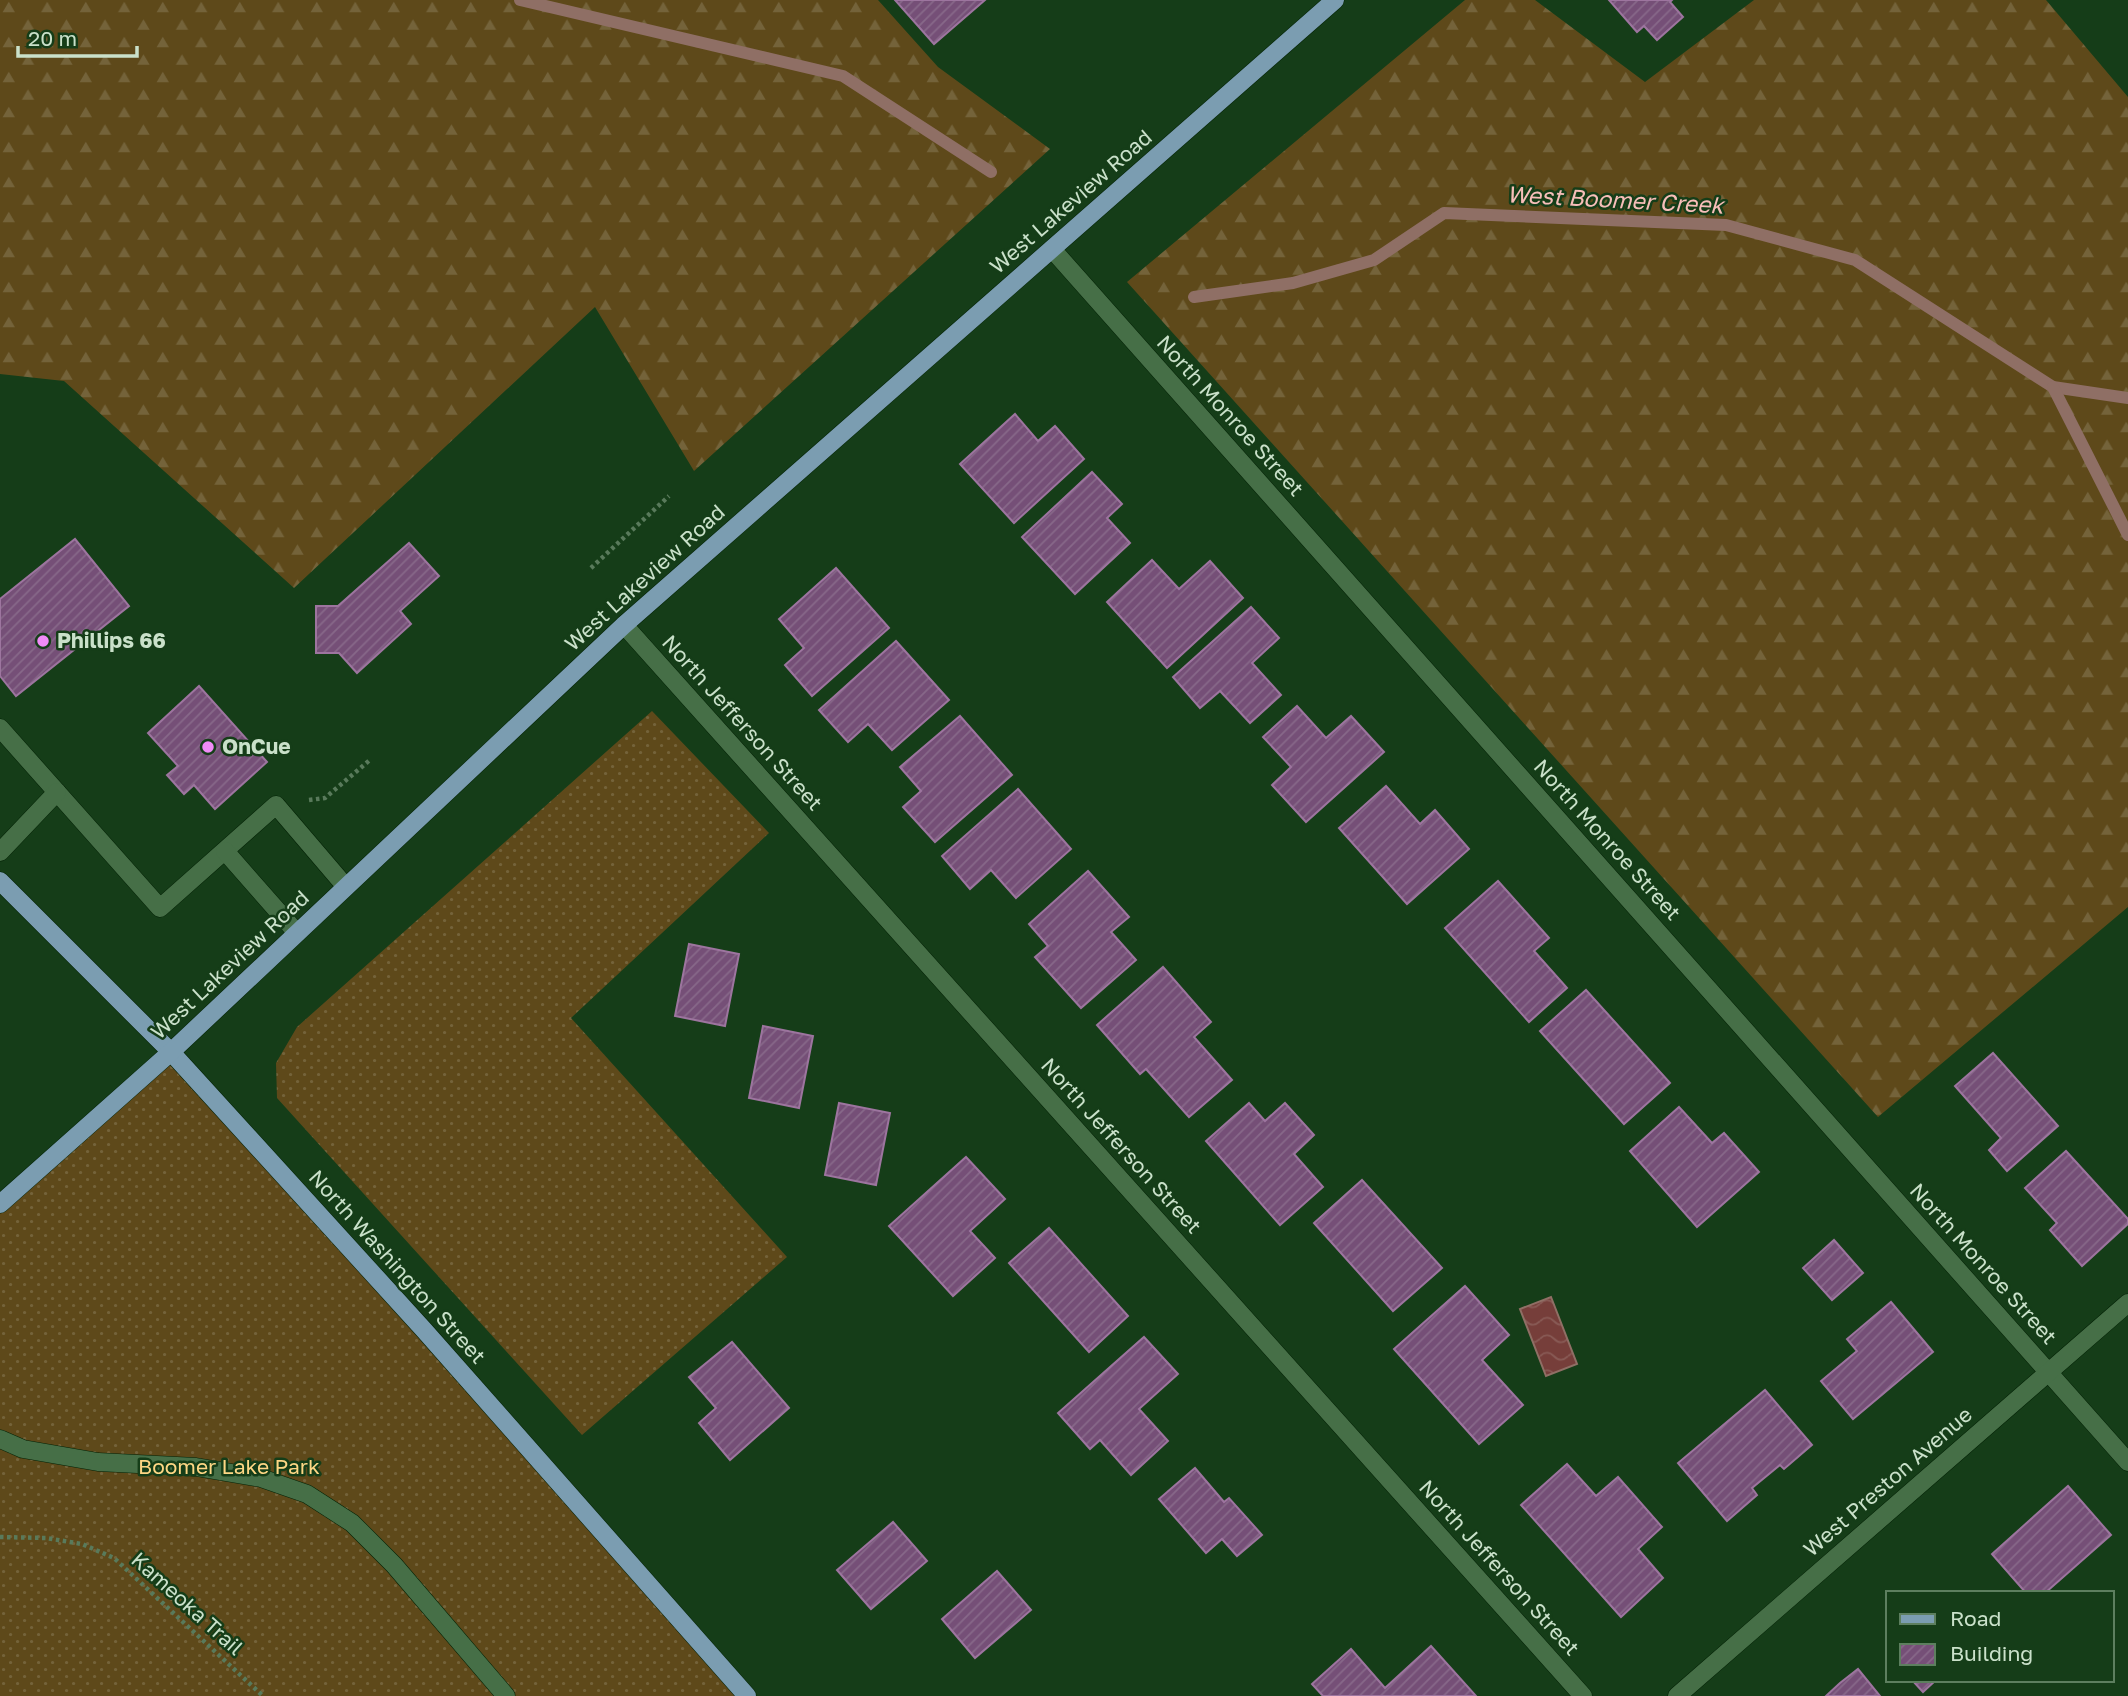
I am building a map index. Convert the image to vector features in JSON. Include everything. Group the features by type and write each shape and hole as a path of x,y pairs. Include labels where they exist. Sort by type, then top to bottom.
{"main road":[{"name":"West Lakeview Road","path":"0,1204 171,1052 624,625 1335,0"},
{"name":"North Washington Street","path":"0,881 171,1052 451,1360 747,1696"}],"street":[{"name":"North Monroe Street","path":"1052,249 2128,1462"},
{"name":"North Jefferson Street","path":"624,625 1583,1696"},
{"path":"0,728 160,908 276,805 346,887"},
{"path":"0,852 57,792"},
{"path":"225,850 298,933"},
{"name":"West Preston Avenue","path":"1678,1696 2128,1303"},
{"path":"0,1439 23,1448 98,1462 196,1467 261,1478 307,1494 352,1523 394,1565 506,1696"}],"path":[{"path":"591,568 669,496"},
{"path":"276,805 324,798 371,759"},
{"name":"Kameoka Trail","path":"0,1537 46,1538 82,1544 114,1558 263,1696"}],"green space":[{"path":"0,0 878,0 938,67 1050,149 694,471 595,307 294,588 64,381 0,374"},
{"path":"1465,0 1535,0 1645,82 1754,0 2046,0 2128,97 2128,907 1878,1117 1127,282"},
{"path":"652,711 769,833 571,1018 787,1257 582,1435 277,1098 276,1063 297,1027"},
{"name":"Boomer Lake Park","path":"170,1057 737,1696 0,1696 0,1210"}],"water":[{"path":"1551,1297 1577,1364 1546,1376 1520,1309"}],"building":[{"path":"895,0 985,0 934,44"},
{"path":"1609,0 1672,0 1670,2 1683,17 1657,40 1644,26 1637,32"},
{"path":"1015,414 1038,441 1055,426 1084,459 1014,523 960,464"},
{"path":"1092,472 1122,504 1107,518 1130,543 1075,594 1022,537"},
{"name":"Phillips 66","path":"75,539 129,606 16,696 0,676 0,599"},
{"path":"409,543 439,576 400,611 411,624 357,673 339,653 316,653 316,606 338,606"},
{"path":"1152,560 1179,589 1210,561 1243,598 1167,668 1107,602"},
{"path":"836,568 889,628 812,696 785,665 804,648 779,619"},
{"path":"1251,607 1279,638 1252,663 1281,695 1250,723 1220,691 1200,708 1173,677"},
{"path":"896,641 949,700 892,750 868,724 848,742 819,710"},
{"name":"OnCue","path":"199,686 267,762 215,809 194,785 184,794 167,775 178,766 148,733"},
{"path":"1297,706 1326,738 1351,716 1384,752 1306,822 1272,785 1291,767 1263,737"},
{"path":"960,716 1012,775 935,842 903,807 921,791 900,767"},
{"path":"1386,786 1420,824 1435,810 1469,849 1407,904 1339,828"},
{"path":"1018,789 1071,849 1016,898 991,870 970,889 942,856"},
{"path":"1088,871 1129,917 1111,932 1136,960 1081,1008 1035,957 1048,946 1029,924"},
{"path":"1498,881 1549,938 1534,951 1567,988 1529,1022 1445,928"},
{"path":"689,944 739,954 725,1026 675,1016"},
{"path":"1163,967 1211,1022 1194,1037 1232,1080 1189,1117 1146,1069 1140,1074 1097,1025"},
{"path":"1586,990 1670,1083 1624,1124 1540,1031"},
{"path":"763,1026 813,1036 799,1108 749,1098"},
{"path":"1993,1053 2058,1126 2007,1171 1989,1150 2001,1138 1955,1086"},
{"path":"839,1103 890,1113 876,1185 825,1175"},
{"path":"1249,1103 1265,1121 1285,1103 1314,1135 1294,1154 1323,1187 1280,1225 1206,1141"},
{"path":"1679,1107 1712,1143 1724,1133 1759,1172 1697,1227 1630,1151"},
{"path":"2066,1151 2128,1219 2128,1224 2082,1266 2050,1230 2057,1223 2025,1188"},
{"path":"966,1157 1005,1199 970,1231 995,1258 953,1296 889,1226"},
{"path":"1362,1180 1442,1268 1393,1311 1314,1223"},
{"path":"1049,1228 1128,1316 1089,1352 1009,1263"},
{"path":"1834,1240 1863,1273 1832,1300 1803,1268"},
{"path":"1465,1286 1509,1335 1482,1360 1523,1405 1479,1444 1394,1349"},
{"path":"1891,1302 1933,1352 1853,1419 1821,1381 1857,1351 1847,1339"},
{"path":"1144,1337 1178,1374 1139,1409 1168,1441 1131,1475 1100,1440 1090,1449 1058,1413"},
{"path":"732,1342 789,1408 730,1460 699,1423 716,1408 689,1377"},
{"path":"1765,1390 1812,1445 1784,1469 1780,1465 1752,1488 1757,1495 1727,1521 1678,1463"},
{"path":"1567,1464 1596,1496 1618,1477 1662,1527 1638,1549 1663,1578 1621,1617 1521,1505"},
{"path":"1195,1468 1224,1502 1229,1498 1262,1535 1237,1556 1222,1539 1206,1553 1159,1499"},
{"path":"2068,1486 2111,1535 2047,1591 2024,1591 1992,1554"},
{"path":"893,1522 927,1561 871,1609 837,1570"},
{"path":"997,1571 1031,1610 975,1658 942,1619"},
{"path":"1431,1646 1476,1696 1323,1696 1312,1684 1351,1649 1385,1688"},
{"path":"1858,1669 1880,1696 1826,1696 1840,1683"},
{"path":"1914,1682 1934,1682 1923,1692"}],"waterway":[{"name":"West Boomer Creek","path":"520,0 843,76 991,172"},
{"name":"West Boomer Creek","path":"1194,297 1293,283 1374,260 1444,213 1726,225 1855,260 2053,387 2128,398"},
{"path":"2053,387 2128,535"}],"place":[{"name":"Phillips 66","path":"43,641"},
{"name":"OnCue","path":"208,747"}]}
